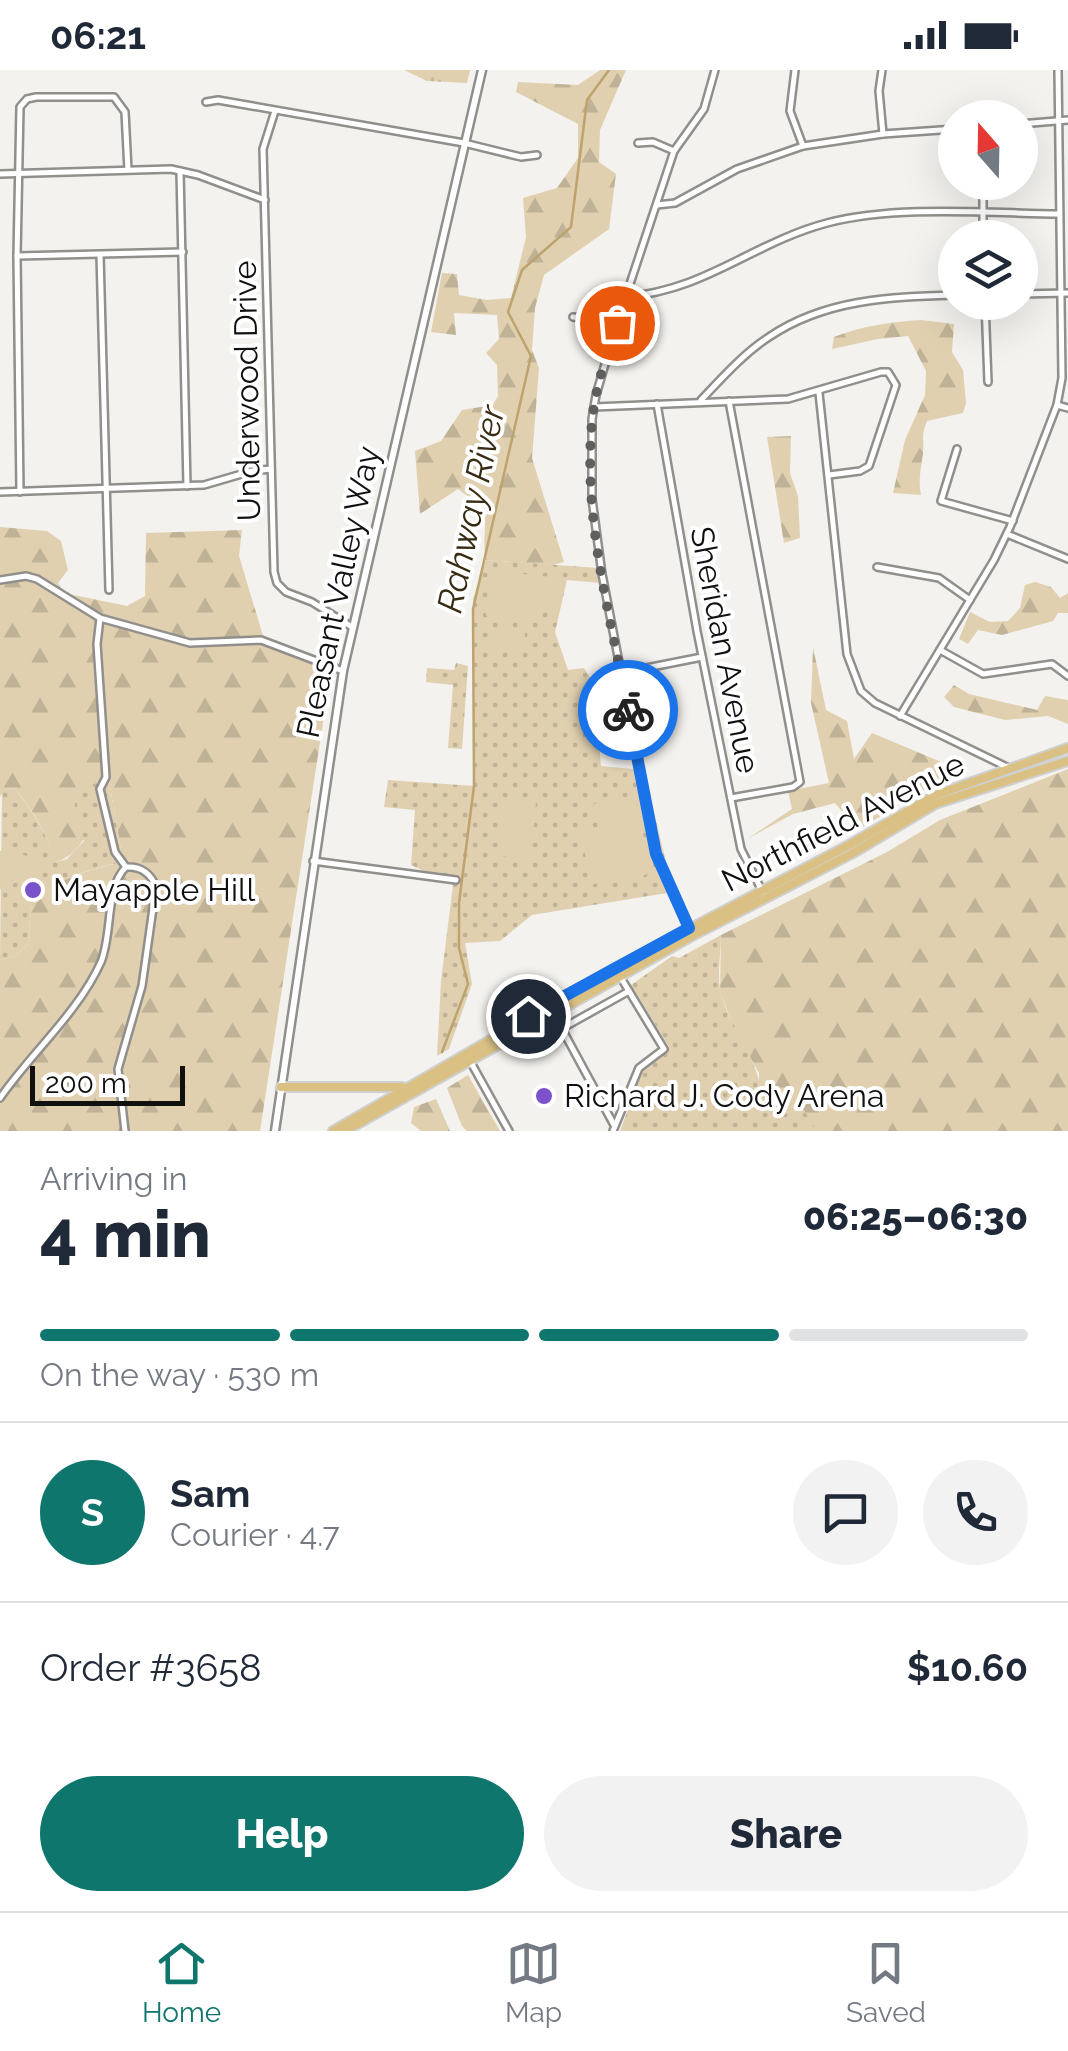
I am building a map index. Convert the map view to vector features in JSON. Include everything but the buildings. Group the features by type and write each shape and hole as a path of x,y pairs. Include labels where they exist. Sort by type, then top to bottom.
{"main road":[{"name":"Pleasant Valley Way","path":"275,1131 343,671 482,70"},
{"name":"Northfield Avenue","path":"763,894 854,854 934,804 1068,748"},
{"name":"Northfield Avenue","path":"333,1131 468,1057 549,1005 763,894 936,795 996,774 1068,762"},
{"name":"Northfield Avenue","path":"345,1131 406,1087 554,1015 618,972"},
{"path":"281,1087 406,1087"}],"street":[{"path":"691,932 656,854 596,539 592,499 594,407 625,297 674,151 704,109 715,70"},
{"path":"796,70 790,111 802,146"},
{"path":"882,70 882,134"},
{"path":"900,716 1007,534 1057,405 1062,378 1058,70"},
{"path":"20,492 16,256 18,112 24,101 36,97 106,95 119,100 125,112 128,170"},
{"path":"206,102 218,100 464,143 521,157 536,155"},
{"name":"Underwood Drive","path":"274,111 263,149 274,572 286,592 312,602 353,627"},
{"path":"1038,122 1068,120"},
{"path":"656,205 675,203 737,169 802,146 938,130"},
{"path":"638,144 653,142 674,151"},
{"path":"0,174 180,170 264,200"},
{"path":"180,170 188,486"},
{"path":"982,200 982,220"},
{"path":"625,297 667,292 704,279 768,244 829,223 870,216 1068,210"},
{"path":"16,256 183,252"},
{"path":"100,255 109,590"},
{"path":"1038,294 1068,292"},
{"path":"700,402 756,346 802,318 851,303 938,297"},
{"path":"573,317 617,323"},
{"path":"986,320 988,382"},
{"path":"594,407 788,399 880,372 892,374 896,381 869,466 828,475"},
{"path":"819,392 850,668 868,698 1013,774"},
{"path":"729,401 800,778 798,784 730,798"},
{"name":"Sheridan Avenue","path":"657,404 741,849 763,894"},
{"path":"1057,405 1068,408"},
{"path":"957,449 941,501 1012,521"},
{"path":"0,492 214,484 244,473 271,469"},
{"path":"1007,534 1068,559"},
{"path":"877,568 939,578 970,600"},
{"path":"0,580 26,576 37,579 100,618 190,643 261,640 343,671"},
{"path":"100,618 97,644 106,777 100,789 115,852 125,865 150,876 156,894 142,986 118,1069 125,1131"},
{"path":"940,650 983,674 1052,664 1068,676"},
{"path":"621,672 702,657"},
{"path":"991,760 996,774"},
{"path":"313,861 456,880"},
{"path":"0,1098 93,977 108,940 113,886 125,865"},
{"path":"614,1129 639,1068 664,1049 618,972"},
{"path":"562,1028 630,991"},
{"path":"549,1005 614,1129"},
{"path":"468,1057 509,1131"}],"green space":[{"path":"404,70 470,70 467,83 427,81"},
{"path":"600,70 626,70 600,130 599,162 616,174 609,229 544,275 535,308 532,350 539,368 532,458 564,562 553,565 486,560 484,508 458,489 420,514 415,451 441,441 462,410 493,405 498,396 497,365 486,353 499,339 497,315 454,313 456,335 431,332 442,273 457,274 459,295 487,300 511,298 526,237 523,198 557,188 578,158 578,124 516,92 518,82 578,85"},
{"path":"921,320 954,324 952,352 963,370 966,403 963,413 927,421 921,495 893,493 905,440 925,395 926,371 908,336 832,349 834,337 844,333"},
{"path":"791,436 790,473 798,496 800,538 784,543 767,437"},
{"path":"0,527 47,531 61,541 68,570 58,583 64,593 127,606 145,596 146,533 242,530 239,556 264,639 331,671 260,1131 0,1131 0,960 13,957 29,944 31,911 45,892 70,878 123,862 109,780 83,840 66,858 55,862 44,832 21,796 14,788 3,791 0,797"},
{"path":"486,560 598,568 601,583 567,580 555,632 568,670 584,668 594,684 601,766 644,770 673,892 532,915 500,941 465,943 472,984 449,1049 437,1056 441,981 453,885 411,865 415,810 384,807 388,780 474,786 473,599"},
{"path":"489,570 562,578 558,613 540,612 539,621 488,618"},
{"path":"1035,582 1051,587 1060,598 1068,593 1068,613 1058,613 1053,621 1002,635 978,630 968,644 959,639 970,612 990,622 1008,621 1020,608 1025,585"},
{"path":"491,631 525,632 524,651 490,649"},
{"path":"813,647 826,710 847,721 854,759 872,733 958,769 858,830 835,803 793,814 747,839 792,809 788,791 829,783 811,703"},
{"path":"456,663 468,666 462,749 448,748 453,685 426,682 427,668 454,670"},
{"path":"954,685 969,694 1037,710 1045,696 1068,700 1068,724 1048,716 1005,720 954,707 944,697"},
{"path":"1068,769 1068,1131 759,1131 759,1073 720,993 721,935 887,852 940,820"},
{"path":"109,780 123,862 70,878 45,892 31,911 29,944 13,957 0,960 2,791 14,788 21,796 39,823 56,862 67,859 84,841 71,790"},
{"path":"635,795 651,872 589,885 582,830 598,827 593,804"},
{"path":"503,798 536,801 531,859 498,856"},
{"path":"0,851 33,858 41,870 0,890"},
{"path":"721,935 720,991 752,1060 762,1099 804,1110 817,1131 620,1131 643,1070 669,1047 631,985 672,956 679,958"},
{"path":"468,1075 500,1131 467,1131 462,1126 447,1088"},
{"path":"436,1099 450,1131 421,1131 411,1123 414,1107"}],"waterway":[{"name":"Rahway River","path":"442,1052 468,984 459,948 459,903 474,786 473,609 531,356 508,312 522,270 571,227 587,100 609,70"}],"way so far":[{"path":"617,323 592,418 592,499 628,710"}],"place":[{"name":"Mayapple Hill","path":"33,890"},
{"name":"Richard J. Cody Arena","path":"544,1096"}],"route":[{"path":"528,1016 689,928 656,854 628,710"}]}
